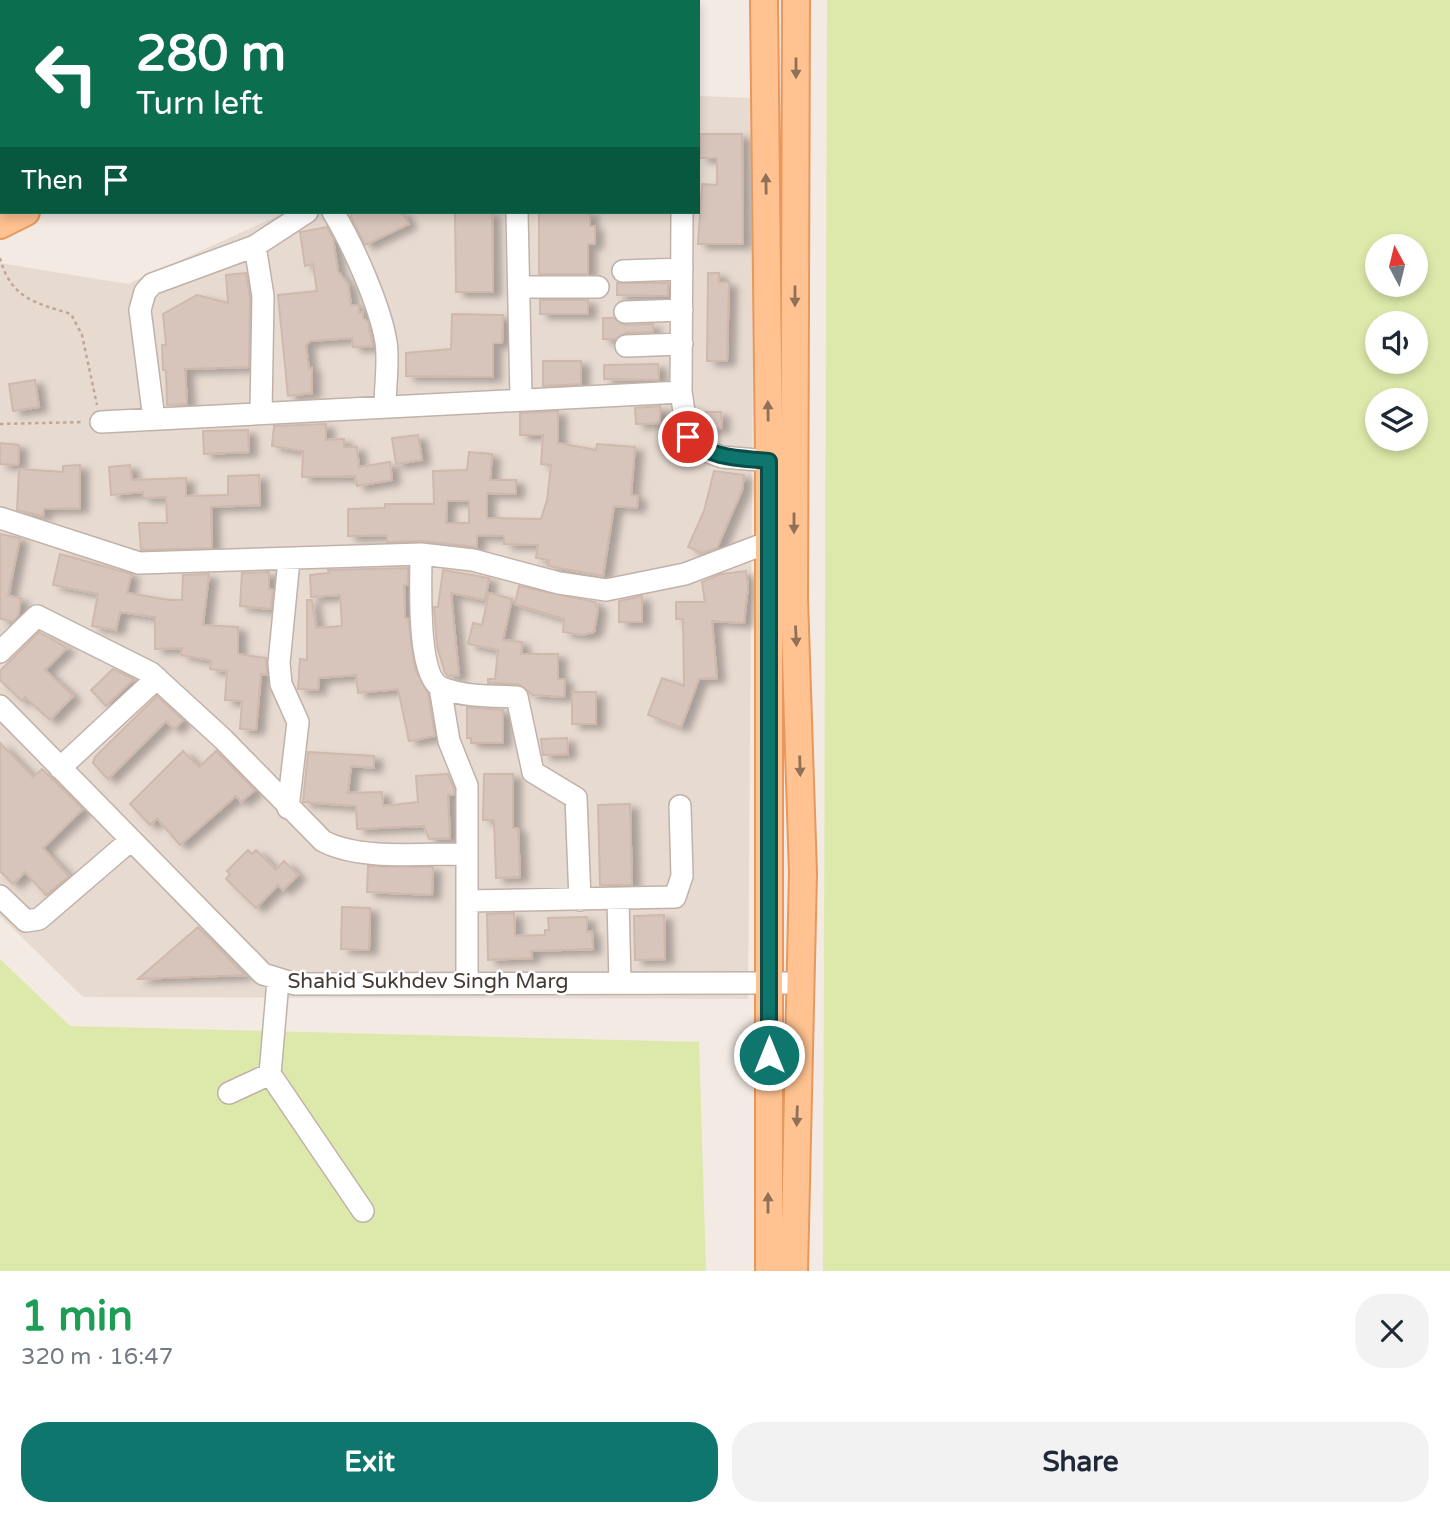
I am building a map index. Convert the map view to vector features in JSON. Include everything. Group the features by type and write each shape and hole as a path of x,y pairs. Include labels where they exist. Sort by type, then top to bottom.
{"main road":[{"path":"764,0 786,589 797,673 799,732 802,973 794,1190 794,1271"},
{"path":"769,1271 763,975 769,651 786,589 769,542 781,462 796,0"},
{"path":"0,225 22,214"}],"street":[{"path":"154,419 140,310 145,292 152,284 255,246 304,214"},
{"path":"334,214 344,230 382,325 387,345 385,407"},
{"path":"517,214 521,398"},
{"path":"682,214 681,392 688,437 700,449 722,457 781,462"},
{"path":"255,246 263,296 261,414"},
{"path":"622,271 682,269"},
{"path":"519,287 598,287"},
{"path":"625,312 682,310"},
{"path":"626,346 682,344"},
{"path":"100,422 521,398 681,392"},
{"path":"0,518 139,563 421,554 473,560 559,583 606,590 685,574 769,542"},
{"path":"421,554 426,664 430,678 440,688 481,696 517,697 533,772 576,798 580,900"},
{"path":"288,808 298,722 281,684 279,663 289,560"},
{"path":"0,652 37,616 157,678 223,739 323,841 346,850 467,854"},
{"path":"60,768 157,678"},
{"path":"440,688 449,741 467,786 467,983"},
{"name":"Shahid Sukhdev Singh Marg","path":"0,706 263,974 278,981 295,984 695,981 802,973"},
{"path":"768,718 799,732"},
{"path":"467,901 675,897 682,876 680,806"},
{"path":"0,897 26,921 39,919 131,840"},
{"path":"618,900 620,982"},
{"path":"278,981 270,1074 363,1211"},
{"path":"229,1093 270,1074"}],"path":[{"path":"0,258 15,288 27,300 71,314 82,335 100,422 0,424"}],"shaded area":[{"path":"700,96 755,98 748,999 83,997 0,916 0,263 128,284 282,214 700,214"}],"green space":[{"path":"827,0 1450,0 1450,1271 823,1271"},
{"path":"0,959 70,1026 699,1042 706,1271 0,1271"}],"building":[{"path":"700,134 742,134 743,244 698,244 702,184 717,185 717,158 700,158"},
{"path":"352,214 403,214 409,224 365,245"},
{"path":"455,214 492,214 493,292 456,292"},
{"path":"539,214 590,214 590,226 595,226 595,244 588,244 588,274 539,274"},
{"path":"327,227 333,238 338,271 348,284 351,305 359,305 359,313 363,312 373,346 353,347 352,338 310,341 306,345 309,369 312,368 312,393 288,396 278,295 317,291 313,264 305,266 300,232"},
{"path":"246,273 250,297 249,367 185,369 187,404 167,405 166,370 163,370 162,345 166,345 163,314 197,295 228,303 226,275"},
{"path":"708,273 719,273 719,282 729,282 727,361 707,361"},
{"path":"617,283 668,283 668,296 617,295"},
{"path":"540,300 588,300 588,314 540,314"},
{"path":"452,314 503,315 502,343 493,343 493,377 406,376 406,353 451,349"},
{"path":"603,318 613,318 625,325 653,324 653,332 626,333 615,339 603,339"},
{"path":"543,361 581,361 581,384 543,386"},
{"path":"658,364 659,380 604,379 604,365"},
{"path":"35,380 39,407 13,411 9,384"},
{"path":"660,406 660,423 636,424 635,408"},
{"path":"558,411 558,443 596,450 597,444 635,447 631,495 638,496 637,508 614,506 603,576 548,566 549,560 536,558 538,545 504,544 504,536 477,535 477,547 422,541 387,542 387,535 348,536 348,509 385,508 385,504 434,504 433,471 467,470 469,452 492,454 490,480 516,480 516,494 487,493 487,518 541,519 547,500 551,465 541,464 543,435 520,435 520,413","holes":["447,501 469,501 469,523 446,523"]},
{"path":"697,412 721,412 722,428 700,429"},
{"path":"326,424 326,440 344,439 344,447 357,447 359,467 390,462 392,480 357,486 355,476 302,477 303,451 272,446 274,426"},
{"path":"248,430 249,452 204,454 203,431"},
{"path":"418,435 422,460 396,464 392,438"},
{"path":"0,443 19,445 18,465 0,464"},
{"path":"80,465 80,508 44,509 43,516 17,510 19,469 63,472 63,466"},
{"path":"130,465 132,480 186,478 186,496 228,495 228,476 259,475 260,505 211,507 212,548 141,550 139,523 167,523 166,497 143,498 143,492 111,495 109,467"},
{"path":"714,471 744,475 742,490 717,548 702,553 688,547 704,511"},
{"path":"0,534 20,538 8,596 21,598 18,616 13,621 0,619"},
{"path":"60,554 131,574 127,593 169,600 182,600 183,575 209,574 203,625 238,627 238,654 266,658 267,675 261,674 256,730 240,729 242,701 225,700 227,671 210,669 211,660 181,655 182,648 155,649 155,617 120,612 116,630 92,626 98,594 53,585"},
{"path":"408,568 408,585 404,585 405,618 408,618 415,669 428,693 435,736 409,741 398,689 358,693 356,675 319,678 318,690 298,689 300,659 307,660 307,600 312,600 316,628 342,626 340,595 311,597 310,575 329,573 328,570"},
{"path":"443,570 489,578 485,600 451,593 459,675 448,676 445,673 437,646 434,607 438,607"},
{"path":"746,571 748,586 744,623 712,621 717,678 699,679 681,727 648,715 662,678 684,686 683,619 676,619 676,602 705,602 702,582 721,574"},
{"path":"269,572 269,589 273,590 271,609 240,606 242,573"},
{"path":"519,586 595,602 598,609 594,632 582,635 563,632 564,619 515,604"},
{"path":"489,593 512,599 503,640 522,642 521,654 558,654 558,679 565,679 564,697 533,695 518,684 488,683 488,679 495,679 498,650 468,644 473,623 482,625"},
{"path":"642,596 642,622 619,622 619,601"},
{"path":"39,632 67,648 45,670 73,696 50,720 25,697 22,701 0,680 0,671"},
{"path":"113,669 134,679 106,706 91,690"},
{"path":"572,692 596,692 596,724 572,724"},
{"path":"157,696 183,720 174,729 166,721 108,779 93,763 95,757"},
{"path":"467,707 503,710 503,743 471,743 471,738 467,738"},
{"path":"567,738 568,754 543,755 541,739"},
{"path":"0,743 33,777 42,769 83,809 43,848 69,876 46,895 25,872 13,884 0,871"},
{"path":"183,751 199,767 216,751 255,790 241,802 236,796 180,845 157,818 150,825 130,804"},
{"path":"308,752 374,756 374,768 351,766 348,793 382,792 383,806 418,802 416,776 448,774 454,789 454,795 448,795 450,838 429,839 424,826 357,829 356,806 303,802"},
{"path":"484,774 513,774 513,828 518,828 520,877 496,878 494,820 483,820"},
{"path":"630,804 632,885 600,885 598,805"},
{"path":"248,850 252,854 256,850 276,870 284,861 298,875 283,890 278,885 256,908 226,879 230,874 227,871"},
{"path":"368,866 433,867 432,895 367,892"},
{"path":"342,907 370,908 369,950 341,949"},
{"path":"514,913 515,936 545,935 545,930 549,930 548,918 587,917 587,932 592,931 593,949 531,951 532,958 488,960 487,914"},
{"path":"664,915 665,959 635,960 634,916"},
{"path":"198,927 245,975 138,979"}],"route":[{"path":"688,437 700,449 722,457 769,461 769,1055"}]}
